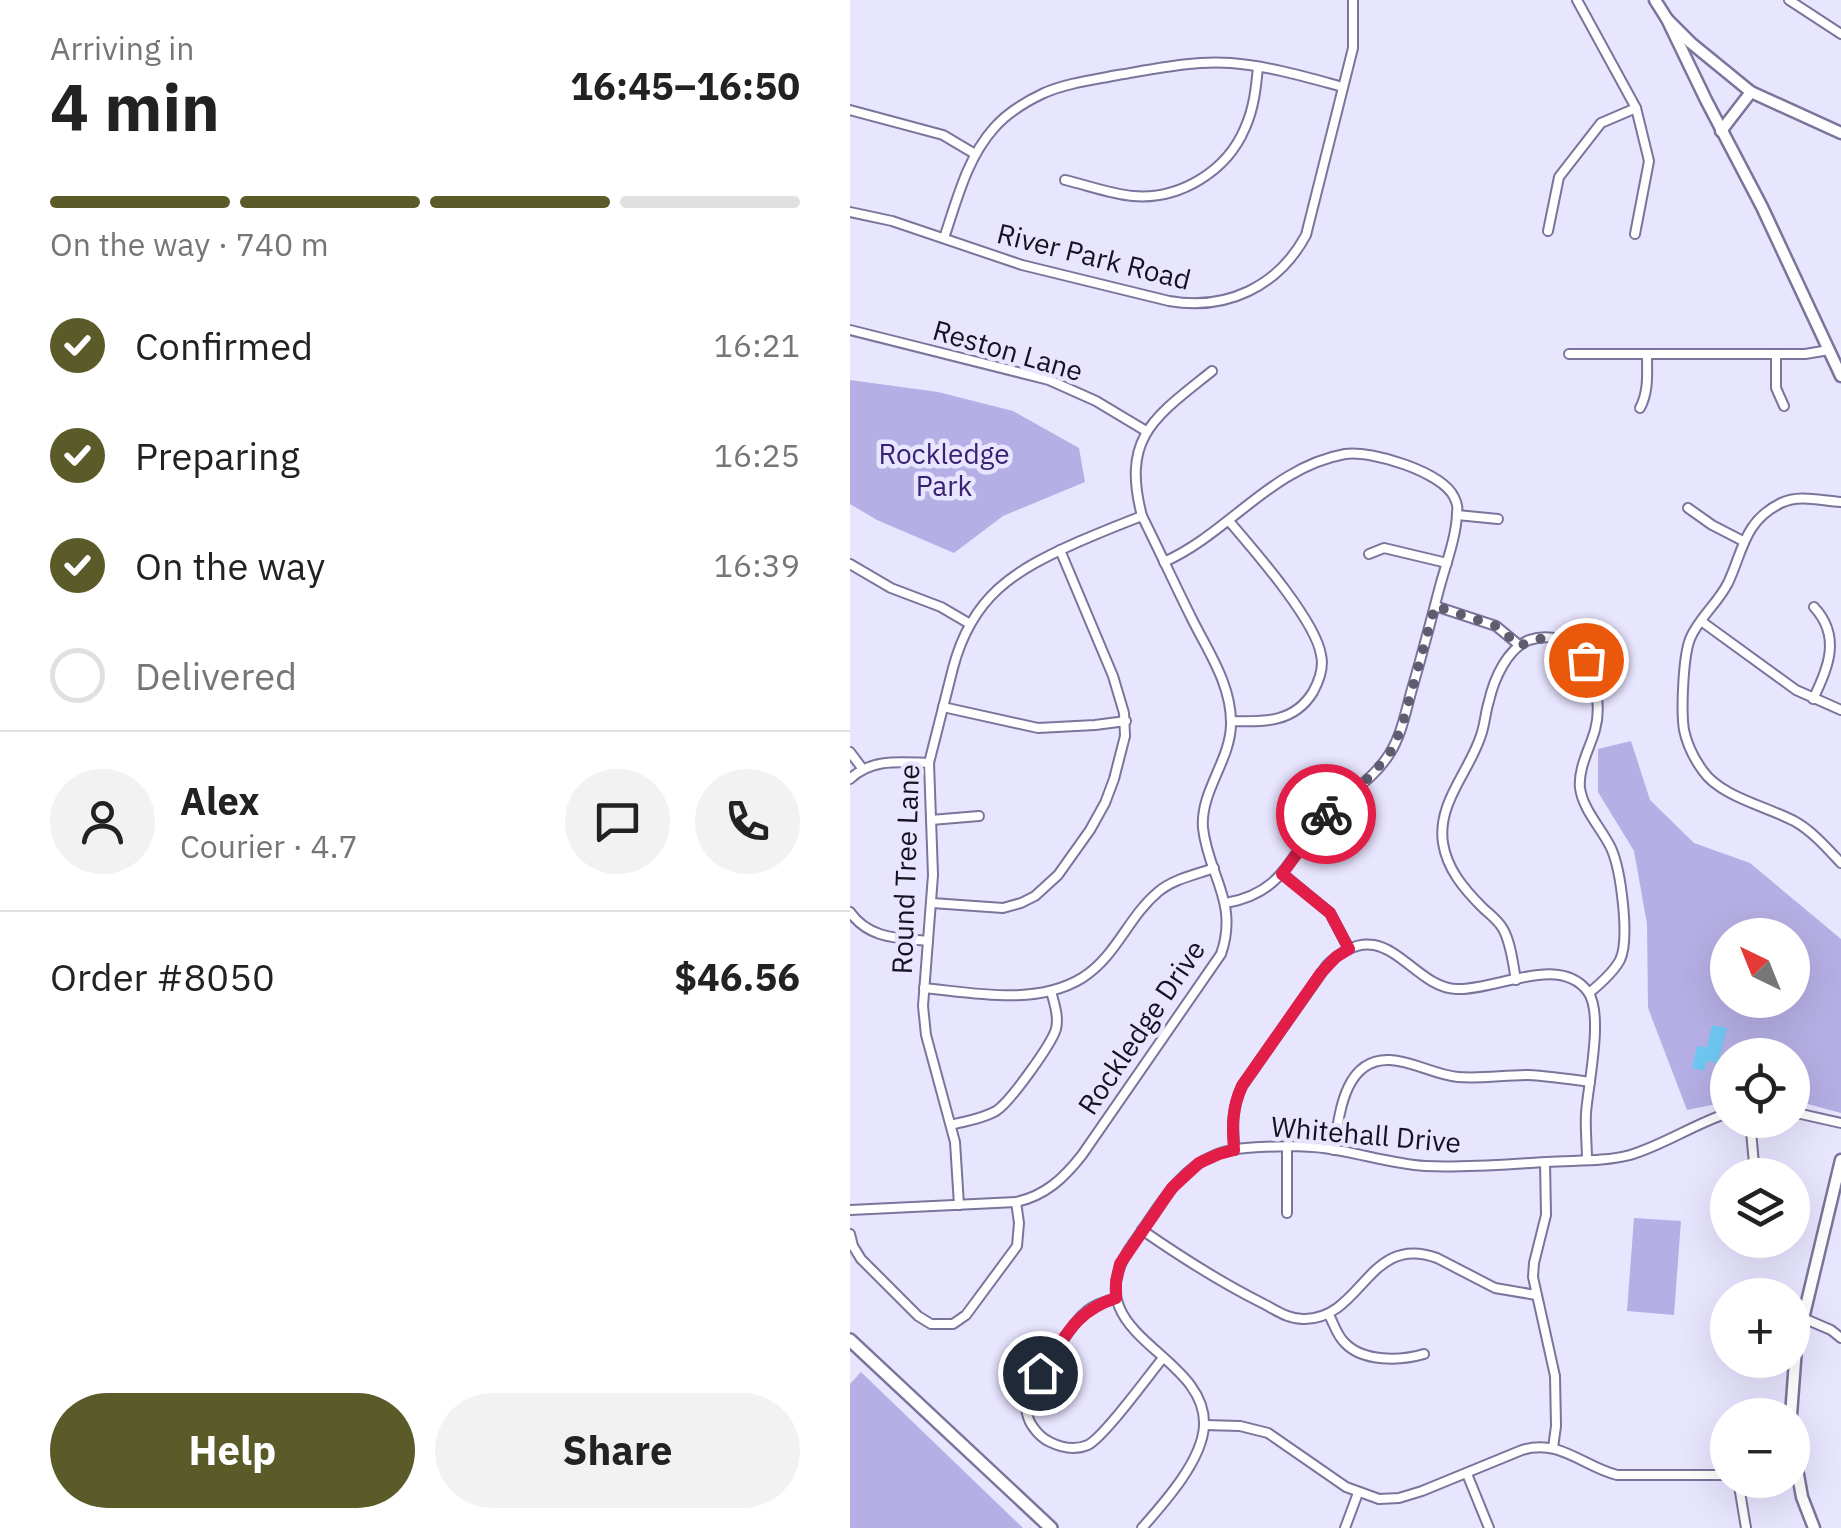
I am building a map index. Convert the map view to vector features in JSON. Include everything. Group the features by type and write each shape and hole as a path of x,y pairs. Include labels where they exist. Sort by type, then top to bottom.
{"main road":[{"path":"850,1340 1051,1528"}],"street":[{"name":"River Park Road","path":"850,212 892,221 1022,265 1169,302 1191,305 1232,299 1274,275 1306,235 1353,48 1353,0"},
{"path":"1577,0 1636,108 1649,161 1635,234"},
{"path":"1656,0 1762,207 1841,376"},
{"path":"1788,0 1841,34"},
{"path":"1667,19 1751,92 1841,133"},
{"path":"944,238 975,154 995,126 1015,110 1068,84 1205,63 1231,63 1343,88"},
{"path":"1064,180 1131,196 1165,194 1196,182 1224,162 1246,127 1255,98 1258,67"},
{"path":"1721,131 1751,92"},
{"path":"1548,232 1559,178 1601,123 1636,108"},
{"path":"850,110 943,134 975,154"},
{"name":"Reston Lane","path":"850,330 1048,380 1096,400 1146,431"},
{"path":"1569,354 1804,354 1829,350"},
{"path":"1776,354 1776,388 1784,406"},
{"path":"1640,408 1647,386 1648,355"},
{"path":"1146,431 1161,412 1212,371"},
{"name":"Rockledge Drive","path":"850,1210 1016,1202 1033,1198 1057,1183 1082,1155 1216,962 1226,935 1226,903 1205,840 1203,820 1229,742 1231,721 1226,690 1217,668 1142,516 1134,473 1146,431"},
{"path":"1164,562 1198,544 1290,473 1351,454 1407,466 1440,480 1454,497 1457,515 1447,563 1392,750 1372,775 1326,814 1282,874 1256,896 1226,903"},
{"path":"1841,502 1803,498 1786,501 1762,516 1743,540 1723,592 1694,631 1686,650 1684,721 1688,741 1702,769 1723,789 1807,830 1841,863"},
{"path":"1688,508 1743,540"},
{"path":"1457,515 1498,519"},
{"name":"Round Tree Lane","path":"959,1205 955,1142 926,1036 922,1006 934,854 929,763 956,654 981,606 1023,568 1142,516"},
{"path":"1229,521 1300,613 1318,643 1322,659 1317,684 1296,712 1270,722 1231,721"},
{"path":"1369,554 1384,548 1447,563"},
{"path":"932,902 1002,908 1029,899 1044,888 1063,869 1098,816 1119,763 1126,721 1113,676 1060,550"},
{"path":"850,564 884,585 941,607 970,624"},
{"path":"1435,606 1496,626 1520,646"},
{"path":"1814,608 1830,625 1834,647 1814,699"},
{"path":"1702,621 1782,680 1841,710"},
{"path":"1516,980 1504,930 1452,871 1442,834 1444,816 1480,741 1495,681 1505,663 1520,646 1552,637 1580,651 1594,685 1596,724 1582,769 1580,790 1615,857 1620,894 1624,943 1618,963 1589,993"},
{"path":"943,707 1038,728 1126,721"},
{"path":"850,752 862,768"},
{"path":"850,779 862,768 882,762 929,763"},
{"path":"931,820 979,816"},
{"path":"924,988 1014,995 1051,990 1080,979 1114,949 1146,904 1164,888 1214,868"},
{"path":"1282,874 1330,913 1349,949"},
{"path":"850,912 876,934 928,942"},
{"path":"1234,1150 1232,1119 1242,1086 1321,973 1349,949 1370,946 1391,951 1449,988 1473,988 1557,974 1571,978 1589,993 1595,1012 1586,1122 1587,1160"},
{"path":"951,1124 985,1116 1010,1098 1055,1031 1057,1015 1051,990"},
{"path":"1334,1150 1347,1088 1358,1073 1378,1062 1390,1060 1458,1077 1531,1075 1590,1082"},
{"path":"1810,1116 1841,1124"},
{"name":"Whitehall Drive","path":"1116,1298 1120,1264 1172,1188 1205,1159 1234,1150 1288,1146 1429,1166 1587,1160 1639,1152 1710,1121"},
{"path":"1287,1213 1288,1146"},
{"path":"1810,1289 1841,1160"},
{"path":"1544,1162 1548,1202 1533,1270 1556,1376 1553,1448"},
{"path":"850,1234 860,1260 918,1316 932,1324 953,1324 966,1315 1017,1246 1020,1230 1016,1202"},
{"path":"1142,1230 1229,1287 1286,1316 1306,1320 1329,1314 1386,1261 1407,1253 1437,1258 1495,1288 1536,1295"},
{"path":"1142,1528 1191,1463 1204,1425 1198,1396 1163,1358 1132,1327 1116,1298 1096,1304 1081,1316 1034,1382 1026,1406 1034,1428 1048,1441 1078,1448 1102,1433 1163,1358"},
{"path":"1329,1314 1341,1339 1359,1353 1404,1359 1424,1354"},
{"path":"1810,1321 1840,1336"},
{"path":"1204,1425 1240,1426 1268,1433 1337,1481 1378,1499 1398,1498 1530,1447 1553,1448 1617,1475 1710,1475"},
{"path":"1466,1474 1489,1528"},
{"path":"1345,1528 1358,1493"},
{"path":"1741,1498 1746,1528"},
{"path":"1802,1498 1814,1528"}],"green space":[{"name":"Rockledge Park","path":"850,380 938,392 1013,411 1079,448 1085,482 1003,516 954,553 877,520 850,504"},
{"path":"1631,741 1650,800 1694,843 1750,863 1841,939 1841,1113 1810,1105 1810,1038 1710,1038 1710,1105 1687,1110 1648,1008 1647,924 1634,851 1598,792 1598,749"},
{"path":"1634,1218 1681,1221 1674,1315 1627,1311"},
{"path":"861,1372 1023,1528 850,1528 850,1384"}],"water":[{"path":"1712,1025 1727,1028 1724,1038 1710,1038 1710,1062 1704,1071 1692,1068 1697,1046 1707,1047"}],"way so far":[{"path":"1326,814 1372,775 1392,750 1435,606 1496,626 1520,646 1542,637 1562,640 1580,651 1586,660"}],"route":[{"path":"1040,1373 1085,1312 1116,1298 1120,1264 1181,1177 1205,1159 1234,1150 1232,1119 1242,1086 1321,973 1349,949 1330,913 1282,874 1326,814"}]}
